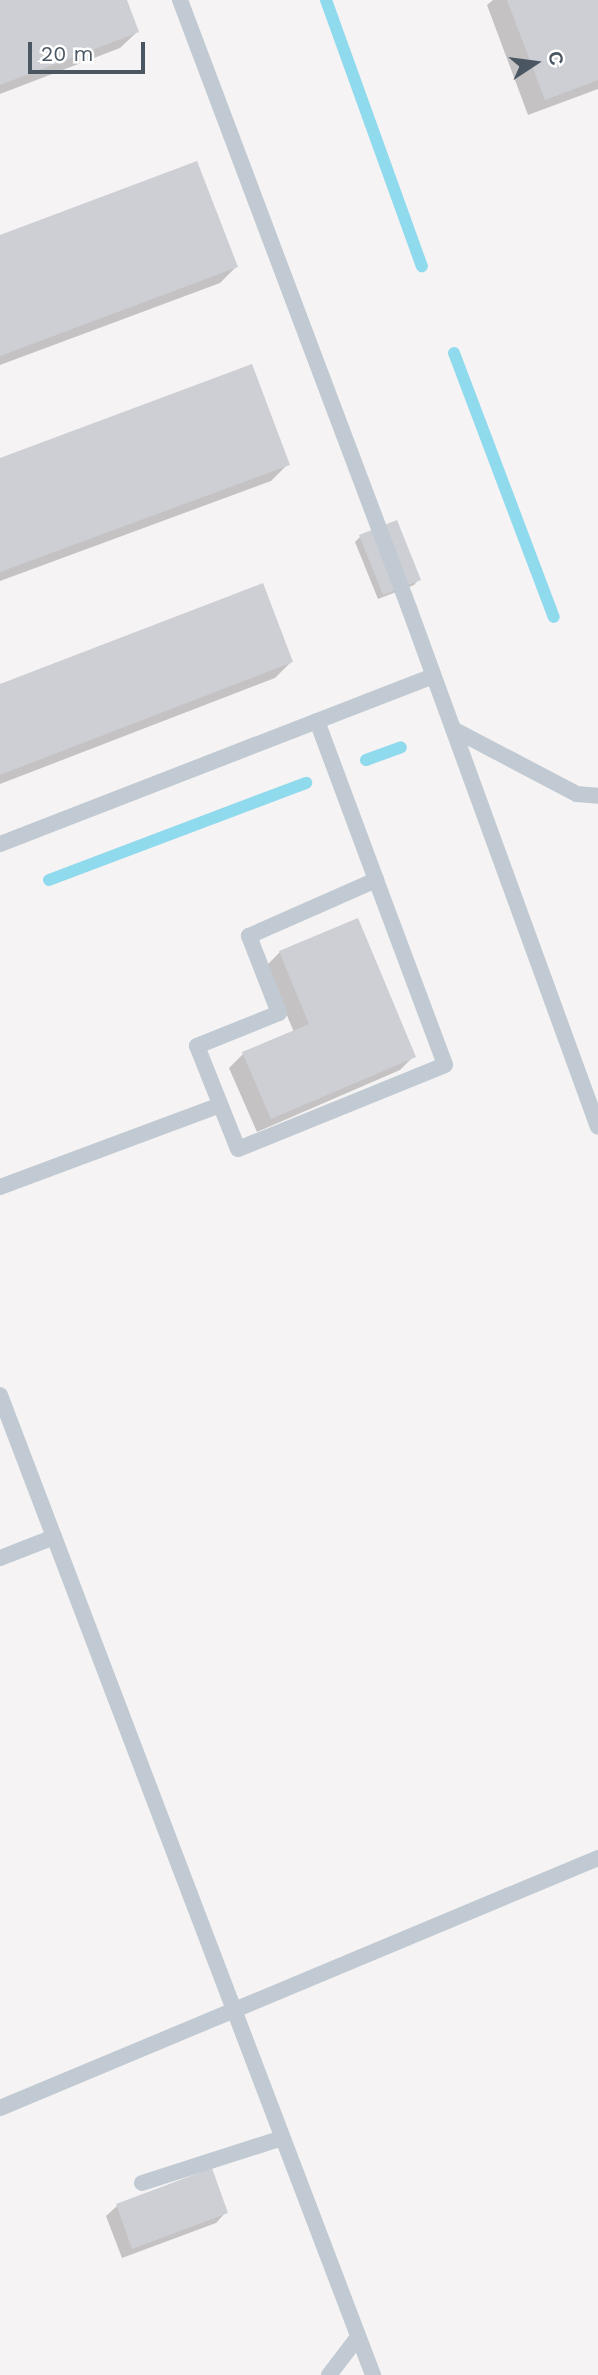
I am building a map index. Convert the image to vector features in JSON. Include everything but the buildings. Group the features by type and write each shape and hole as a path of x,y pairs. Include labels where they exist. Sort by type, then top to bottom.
{"lane":[{"path":"180,0 453,729 598,1127"},
{"path":"0,844 433,676"},
{"path":"317,722 376,880 445,1065 238,1150 197,1046 279,1013 249,936 376,880"},
{"path":"453,729 577,793 598,796"},
{"path":"0,1187 220,1105"},
{"path":"0,1395 373,2375"},
{"path":"0,1558 54,1537"},
{"path":"0,2108 598,1858"},
{"path":"142,2183 282,2138"},
{"path":"329,2375 358,2337"}],"waterway":[{"path":"326,0 422,266"},
{"path":"454,353 554,617"},
{"path":"366,760 401,747"},
{"path":"49,880 306,783"}]}
